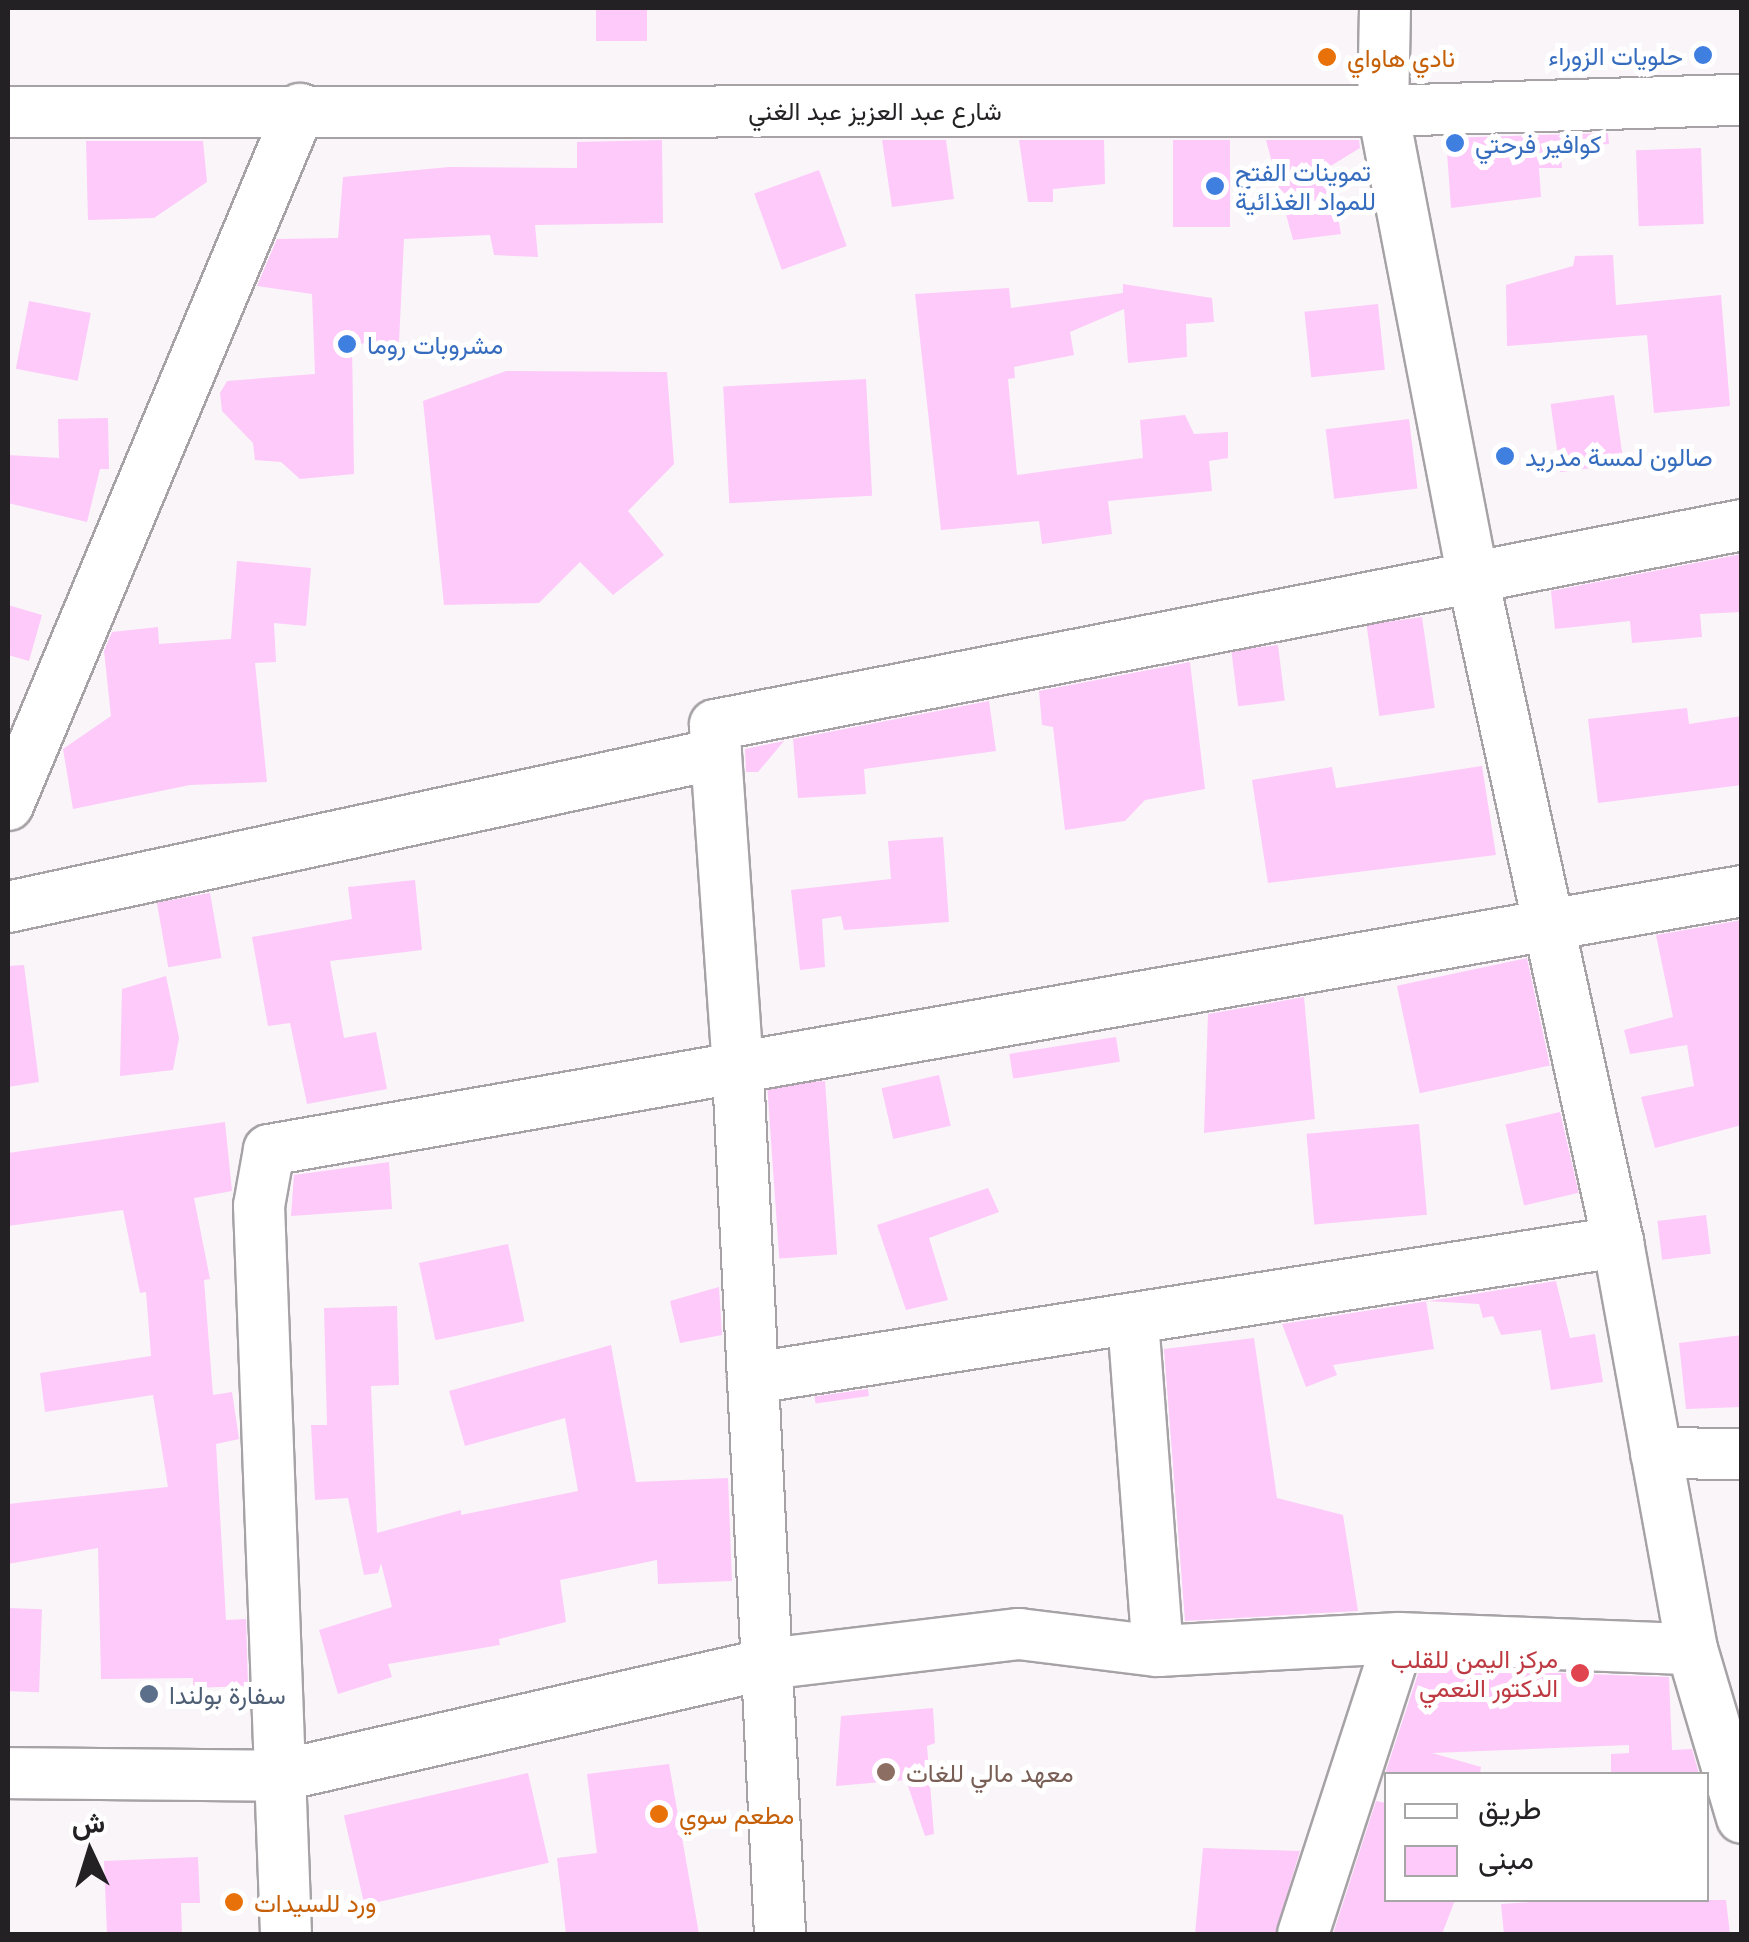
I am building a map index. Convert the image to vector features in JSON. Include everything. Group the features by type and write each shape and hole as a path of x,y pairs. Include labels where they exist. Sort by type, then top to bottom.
{"street":[{"path":"1386,8 1383,111 1472,574 1618,1242 1692,1649 1742,1818"},
{"name":"شارع عبد العزيز عبد الغني","path":"8,112 1383,111 1742,100"},
{"path":"8,806 300,110"},
{"path":"780,1934 738,1072 714,725 1472,574 1742,525"},
{"path":"8,907 716,754"},
{"path":"286,1934 258,1206 269,1150 738,1072 1209,981 1550,930 1742,891"},
{"path":"753,1378 1618,1242"},
{"path":"1132,1320 1158,1651"},
{"path":"1656,1453 1742,1454"},
{"path":"8,1773 279,1776 767,1664 1019,1634 1158,1651 1399,1638 1692,1649"},
{"path":"1302,1934 1399,1638"}],"building":[{"path":"596,8 647,8 647,41 596,41"},
{"path":"1608,133 1609,144 1560,147 1562,168 1539,168 1541,197 1451,208 1446,138"},
{"path":"662,140 663,223 535,225 538,257 494,255 490,235 404,239 399,342 352,344 354,474 300,479 281,462 255,460 253,443 222,411 220,393 227,381 315,374 312,294 257,286 277,239 338,238 343,177 449,167 577,168 577,142"},
{"path":"882,140 946,140 954,199 892,207"},
{"path":"1019,140 1104,140 1105,184 1053,189 1053,202 1028,202"},
{"path":"1173,140 1230,140 1230,227 1173,227"},
{"path":"1266,140 1359,140 1360,148 1329,167 1341,234 1293,240"},
{"path":"86,141 203,141 207,182 154,218 88,220"},
{"path":"1701,148 1704,224 1639,226 1636,150"},
{"path":"819,170 847,246 782,270 754,194"},
{"path":"1613,255 1616,305 1721,295 1730,406 1654,413 1647,335 1507,346 1506,285 1573,266 1575,256"},
{"path":"1123,284 1212,298 1214,322 1186,324 1187,357 1128,363 1124,309 1070,332 1074,355 1014,367 1015,378 1008,379 1017,475 1143,458 1140,420 1185,415 1194,434 1228,432 1228,458 1209,461 1212,491 1108,501 1112,534 1042,544 1039,521 941,530 915,294 1009,288 1011,308 1123,293"},
{"path":"29,301 91,313 78,381 16,369"},
{"path":"1378,304 1385,370 1311,377 1304,312"},
{"path":"506,371 667,372 674,464 628,511 664,555 613,595 580,562 539,603 444,605 423,401"},
{"path":"866,379 872,496 729,503 723,386"},
{"path":"1614,395 1624,463 1560,472 1551,404"},
{"path":"108,418 109,469 100,469 87,522 8,503 8,455 59,458 58,419"},
{"path":"1409,419 1418,488 1334,499 1326,429"},
{"path":"1742,554 1742,612 1700,614 1702,637 1632,643 1630,621 1555,629 1551,591"},
{"path":"237,561 311,568 306,626 274,623 276,662 255,663 267,782 190,785 73,809 63,749 111,716 104,651 112,632 158,627 159,644 231,639"},
{"path":"8,605 42,615 29,661 8,655"},
{"path":"1422,617 1435,708 1379,716 1367,625"},
{"path":"1278,645 1285,701 1238,706 1231,651"},
{"path":"1190,662 1205,789 1145,800 1125,821 1065,830 1053,727 1042,725 1039,691"},
{"path":"989,701 996,751 864,769 866,794 798,798 793,739"},
{"path":"1687,708 1689,724 1742,716 1742,785 1598,803 1588,719"},
{"path":"784,741 758,772 746,772 745,749"},
{"path":"1482,766 1496,855 1268,883 1252,780 1332,767 1336,788"},
{"path":"943,837 949,922 844,930 841,916 822,919 825,967 800,970 791,890 891,879 888,841"},
{"path":"415,880 422,950 330,961 344,1038 376,1032 387,1089 307,1104 290,1023 268,1026 252,937 352,919 348,887"},
{"path":"210,893 221,958 168,967 157,902"},
{"path":"1742,920 1742,1125 1655,1148 1641,1097 1694,1086 1687,1045 1630,1054 1624,1030 1673,1017 1656,935"},
{"path":"1527,958 1550,1066 1420,1093 1397,986"},
{"path":"24,965 39,1082 8,1087 8,966"},
{"path":"166,976 179,1038 173,1070 120,1076 122,989"},
{"path":"1304,997 1315,1119 1204,1133 1208,1014"},
{"path":"1116,1037 1120,1062 1013,1079 1009,1054"},
{"path":"939,1075 951,1126 893,1139 882,1088"},
{"path":"825,1081 837,1255 779,1259 767,1085"},
{"path":"1560,1112 1579,1193 1524,1205 1505,1125"},
{"path":"225,1122 232,1191 194,1198 210,1279 204,1280 213,1395 232,1392 239,1439 216,1444 226,1620 246,1619 248,1686 193,1688 193,1678 101,1679 98,1548 8,1564 8,1504 168,1487 153,1395 45,1412 40,1373 151,1356 146,1292 140,1293 123,1210 8,1226 8,1153"},
{"path":"1419,1124 1427,1215 1314,1225 1306,1134"},
{"path":"389,1162 392,1209 291,1216 294,1175"},
{"path":"988,1188 999,1212 929,1238 948,1300 906,1310 877,1225"},
{"path":"1706,1215 1711,1254 1662,1260 1657,1221"},
{"path":"508,1244 524,1321 435,1340 419,1263"},
{"path":"1556,1281 1570,1338 1595,1334 1603,1382 1551,1390 1541,1330 1501,1335 1493,1316 1483,1318 1479,1304 1428,1301"},
{"path":"719,1287 722,1335 680,1343 670,1301"},
{"path":"1426,1301 1434,1349 1333,1365 1337,1375 1306,1387 1282,1324"},
{"path":"397,1306 399,1385 371,1386 377,1533 461,1510 461,1515 578,1491 565,1418 465,1446 449,1391 611,1345 636,1482 728,1478 732,1581 658,1584 657,1560 560,1580 566,1622 499,1639 500,1645 388,1664 392,1677 338,1694 319,1630 392,1607 381,1563 378,1573 364,1575 348,1498 315,1500 311,1425 327,1425 324,1308"},
{"path":"1742,1335 1742,1407 1686,1409 1679,1343"},
{"path":"1254,1338 1277,1498 1343,1515 1358,1611 1185,1621 1164,1349"},
{"path":"868,1389 869,1396 815,1403 815,1397"},
{"path":"8,1608 42,1609 39,1692 8,1691"},
{"path":"1420,1668 1669,1677 1672,1750 1692,1749 1698,1772 1611,1772 1611,1754 1629,1753 1629,1745 1432,1753 1481,1767 1480,1772 1386,1772"},
{"path":"933,1708 935,1743 927,1746 934,1834 925,1836 906,1780 836,1786 841,1716"},
{"path":"669,1764 699,1934 566,1934 557,1858 597,1853 587,1774"},
{"path":"528,1773 549,1863 365,1905 344,1816"},
{"path":"1376,1801 1384,1803 1384,1902 1454,1902 1442,1934 1333,1934"},
{"path":"1203,1848 1300,1851 1275,1934 1195,1934"},
{"path":"198,1857 200,1903 181,1903 182,1934 107,1934 104,1861"},
{"path":"1726,1900 1730,1934 1504,1934 1501,1904"}],"place":[{"name":"حلويات الزوراء","path":"1703,55"},
{"name":"نادي هاواي","path":"1327,57"},
{"name":"كوافير فرحتي","path":"1455,143"},
{"name":"تموينات الفتح للمواد الغذائية","path":"1215,186"},
{"name":"مشروبات روما","path":"347,344"},
{"name":"صالون لمسة مدريد","path":"1505,456"},
{"name":"مركز اليمن للقلب الدكتور النعمي","path":"1580,1673"},
{"name":"سفارة بولندا","path":"149,1694"},
{"name":"معهد مالي للغات","path":"886,1772"},
{"name":"مطعم سوي","path":"659,1814"},
{"name":"ورد للسيدات","path":"234,1902"}]}
